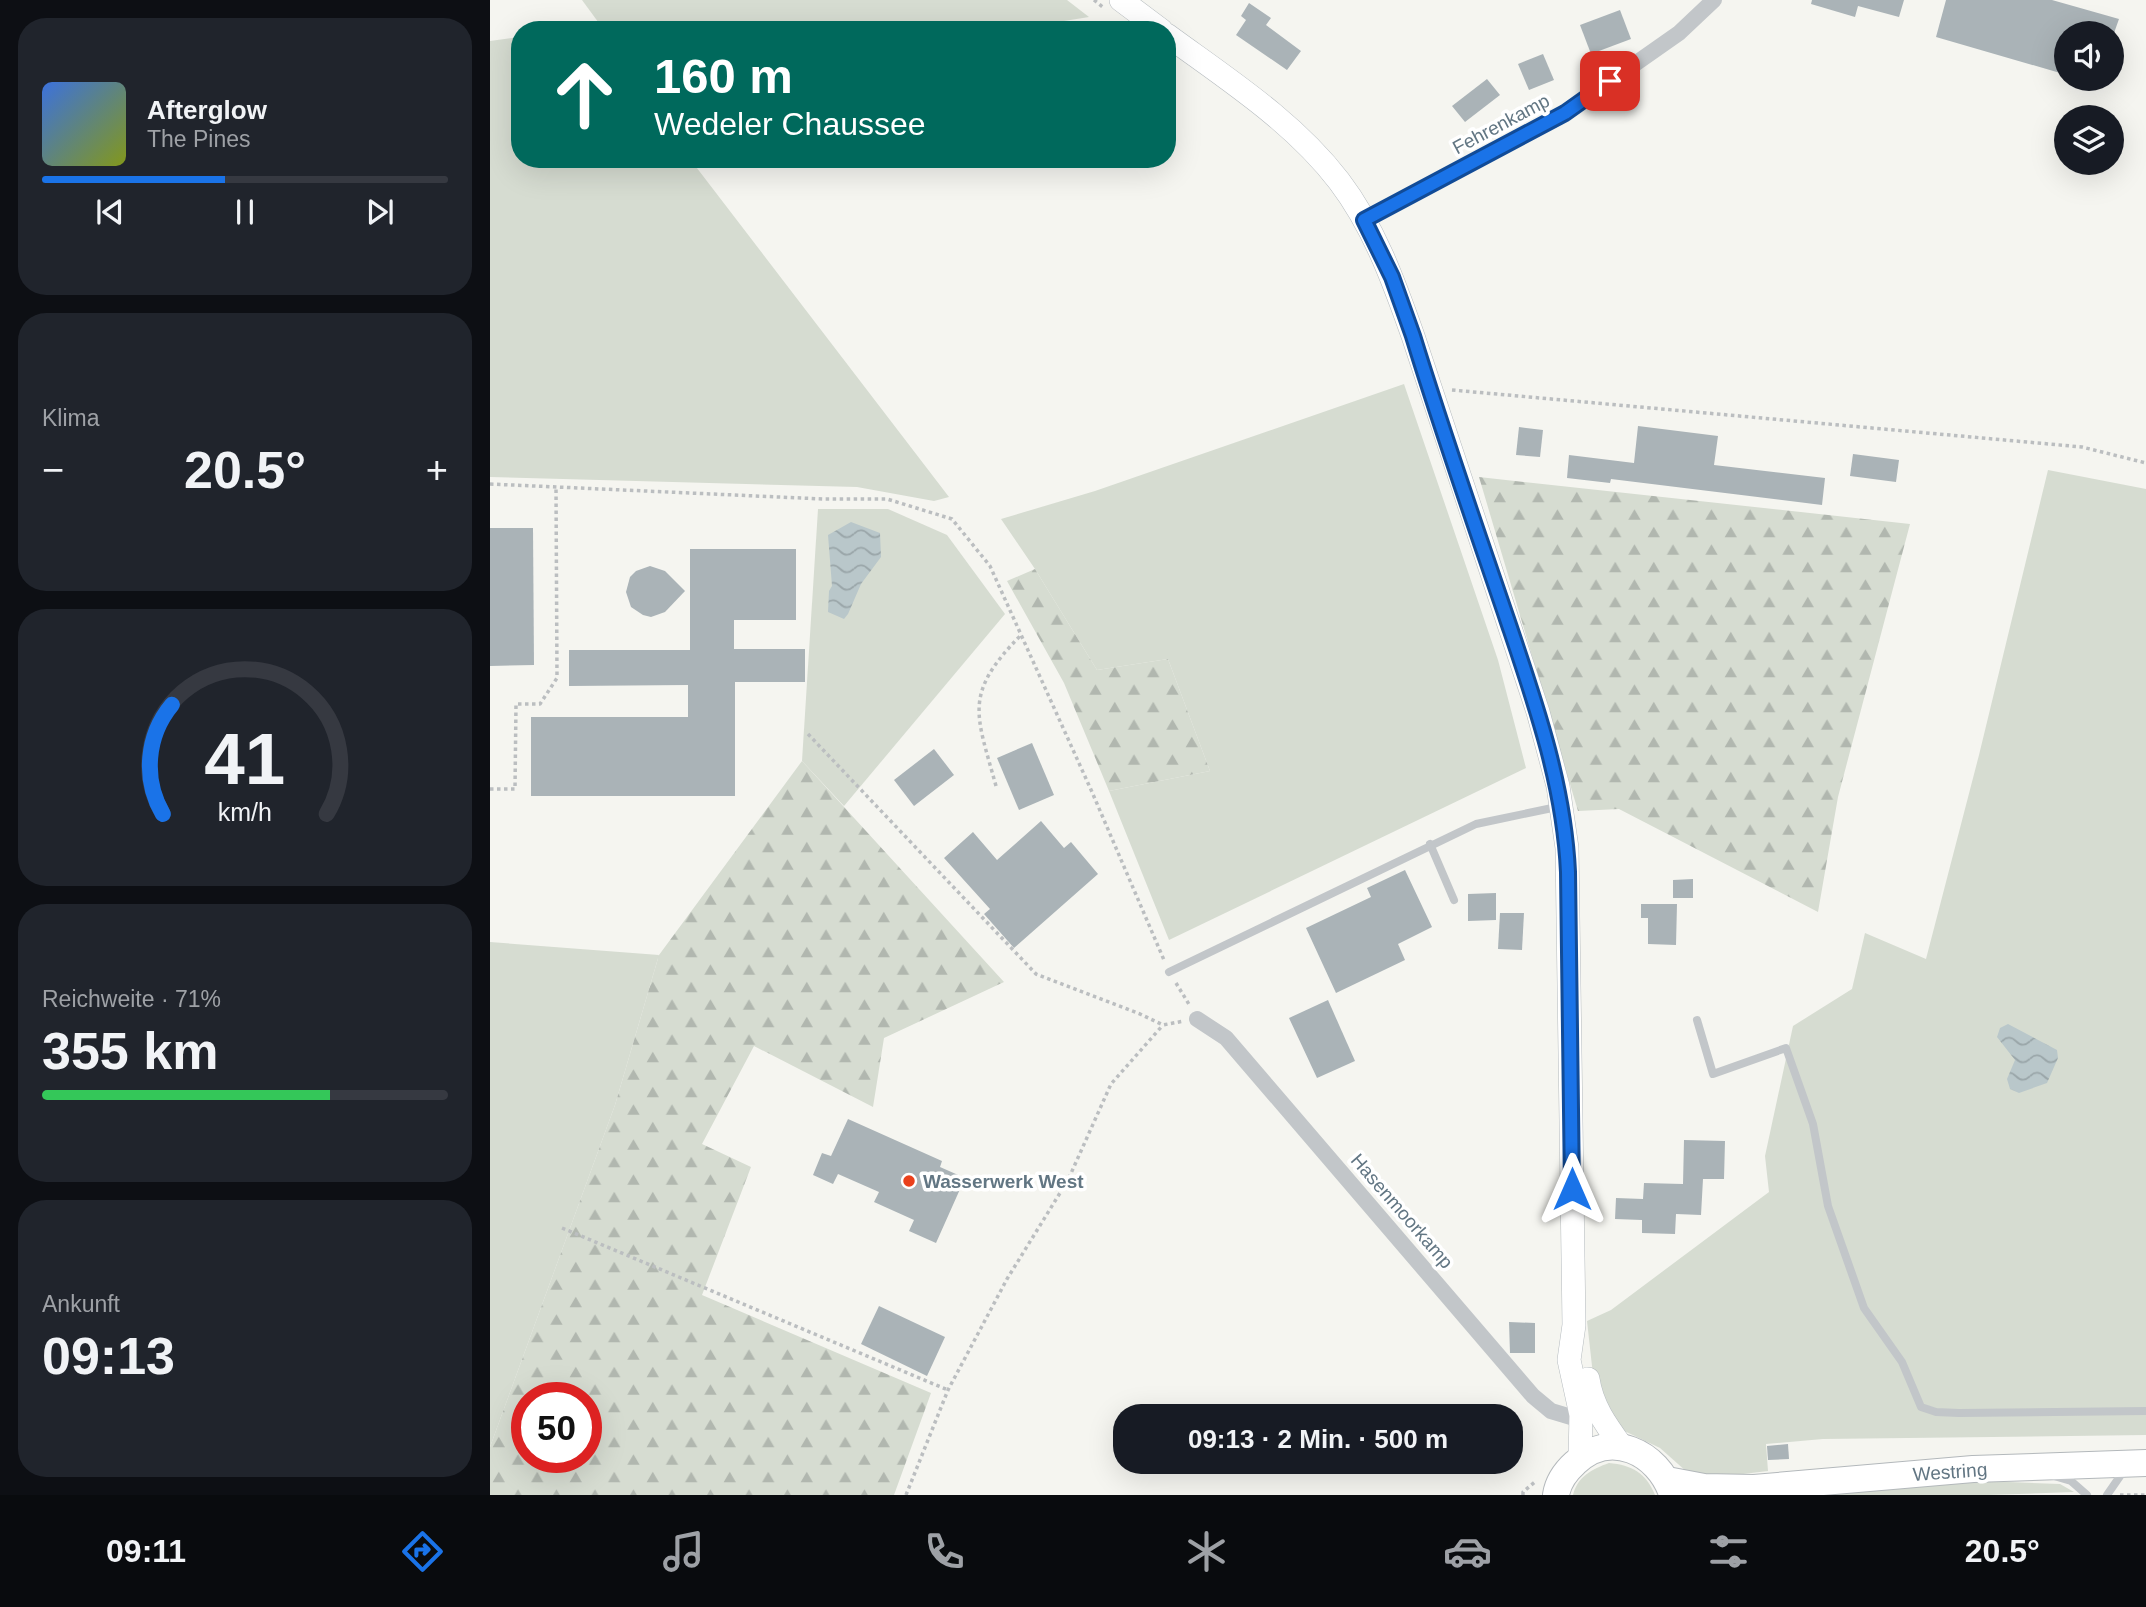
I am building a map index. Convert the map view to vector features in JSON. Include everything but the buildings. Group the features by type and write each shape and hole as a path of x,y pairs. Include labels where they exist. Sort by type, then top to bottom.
{"main road":[{"path":"1121,0 1149,21"},
{"path":"1176,42 1268,111 1308,145 1339,182 1364,220 1392,277 1538,712 1556,780 1567,848 1574,1325 1569,1360 1581,1420 1580,1457"},
{"path":"1574,1325 1583,1351 1591,1395 1602,1419 1622,1447"},
{"path":"1547,1489 1580,1457 1596,1450 1622,1447 1640,1453 1656,1464 1670,1487"},
{"name":"Westring","path":"1670,1487 1743,1491 2021,1467 2138,1463"}],"street":[{"name":"Fehrenkamp","path":"1364,220 1565,113 1679,33 1714,0"},
{"name":"Hasenmoorkamp","path":"1197,1019 1226,1038 1533,1396 1551,1411 1581,1420"}],"lane":[{"path":"1169,972 1476,824 1561,806"},
{"path":"1430,844 1454,900"},
{"path":"1697,1020 1713,1074 1786,1048 1813,1124 1828,1206 1864,1308 1902,1362 1921,1407 1936,1412 1959,1413 2146,1411"},
{"path":"2107,1495 2138,1463"},
{"path":"2021,1467 2071,1481 2087,1495"}],"path":[{"path":"1429,388 2082,447 2146,463"},
{"path":"490,484 823,499 887,499 951,519 990,566 1092,792 1169,972 1197,1019 1163,1025 1036,974 808,734"},
{"path":"490,789 515,789 516,704 540,704 556,677 556,487"},
{"path":"996,786 978,718 978,703 989,672 1021,635"},
{"path":"906,1495 948,1390 1007,1279 1068,1180 1111,1084 1163,1025"},
{"path":"562,1228 948,1390"},
{"path":"1523,1495 1523,1492 1547,1489"}],"green space":[{"path":"582,0 1067,0 1089,17 1064,21 597,21"},
{"path":"511,38 511,168 697,168 949,497 934,501 857,487 490,477 490,41"},
{"path":"1404,384 1498,660 1526,768 1169,940 1109,791 1210,771 1168,659 1097,670 1001,519 1095,491"},
{"path":"2048,470 2146,489 2146,1435 1823,1439 1766,1444 1768,1471 1718,1477 1687,1472 1660,1448 1616,1427 1594,1384 1587,1321 1611,1310 1769,1192 1765,1156 1793,1026 1852,989 1865,933 1926,959"},
{"path":"1479,477 1910,524 1838,797 1818,912 1619,809 1578,811"},
{"path":"818,509 888,509 947,535 1005,614 844,806 802,761"},
{"path":"1035,569 1097,670 1168,659 1210,771 1109,791 1064,683 1007,581"},
{"path":"802,761 1004,982 884,1038 873,1107 754,1046 702,1144 751,1167 702,1295 931,1393 894,1495 490,1495 490,1447 511,1390 511,1473 602,1473 602,1382 514,1382 615,1105 659,955"},
{"path":"490,942 659,955 615,1105 514,1382 511,1382 511,1390 490,1447"},
{"path":"1609,1463 1631,1468 1643,1476 1655,1495 1573,1495 1586,1474"},
{"path":"1958,1480 2060,1484 2074,1492 1827,1495"}],"water":[{"path":"851,522 880,533 881,557 861,584 844,619 828,612 829,591 832,586 828,535"},
{"path":"2008,1024 2057,1050 2058,1058 2047,1083 2019,1093 2010,1089 2007,1079 2015,1060 1997,1037 2000,1028"}],"place":[{"name":"Wasserwerk West","path":"909,1181"}],"route":[{"path":"1572,1189 1568,872 1558,786 1538,712 1413,336 1392,277 1364,220 1565,113 1610,81"}]}
